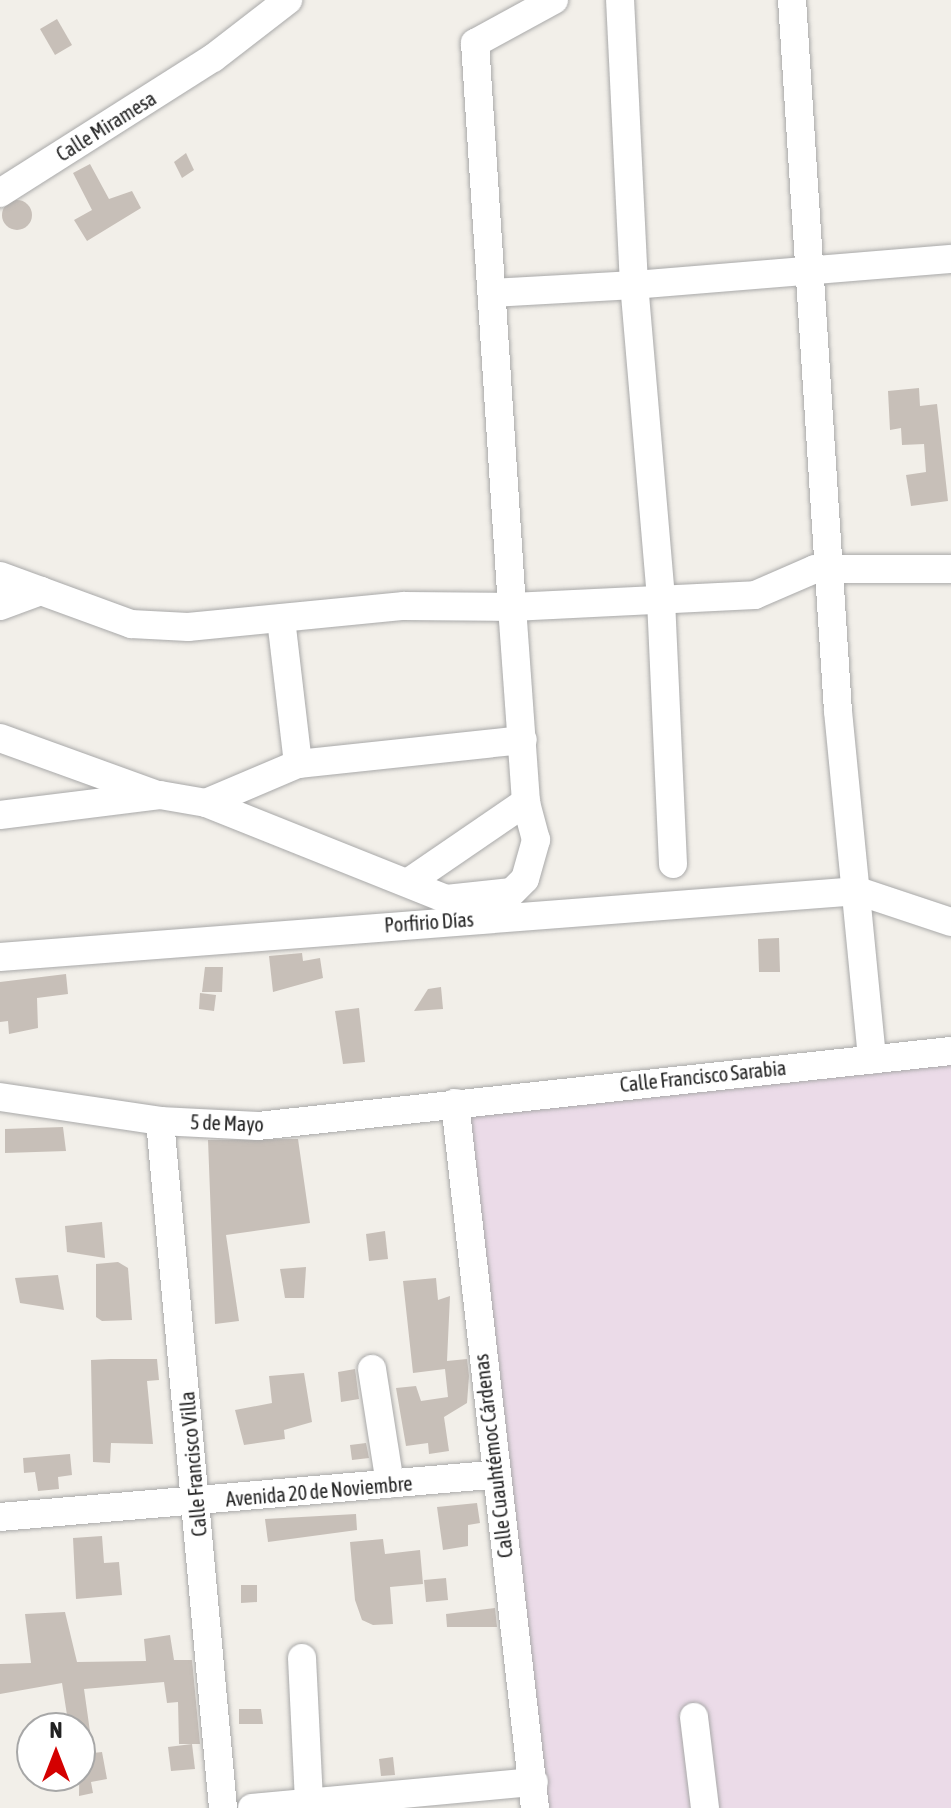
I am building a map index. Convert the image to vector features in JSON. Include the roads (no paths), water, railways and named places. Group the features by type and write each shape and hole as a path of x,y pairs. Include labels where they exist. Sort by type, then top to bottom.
{"street":[{"name":"Calle Miramesa","path":"0,193 213,58 288,0"},
{"path":"0,738 160,795 206,803 446,899 512,892 534,851 505,608 492,293 475,43 554,0"},
{"path":"620,0 634,285 661,598 673,864"},
{"path":"792,0 829,570 872,1059"},
{"path":"492,293 634,285 951,259"},
{"path":"0,576 131,624 281,619 404,606 505,608 755,595 801,572 951,569"},
{"path":"0,606 41,591"},
{"path":"281,619 298,764"},
{"path":"206,803 298,764 523,740"},
{"path":"0,815 160,795"},
{"path":"409,882 526,802"},
{"path":"858,891 951,922"},
{"name":"Porfirio Días","path":"0,957 858,891"},
{"name":"Calle Francisco Sarabia","path":"455,1103 951,1051"},
{"name":"5 de Mayo","path":"0,1097 160,1121 258,1126 455,1103"},
{"name":"Calle Cuauhtémoc Cárdenas","path":"455,1103 493,1475 535,1795"},
{"name":"Calle Francisco Villa","path":"160,1121 223,1808"},
{"path":"372,1369 390,1484"},
{"name":"Avenida 20 de Noviembre","path":"0,1517 493,1475"},
{"path":"302,1658 309,1803"},
{"path":"694,1717 705,1808"},
{"path":"252,1808 535,1795"}]}
